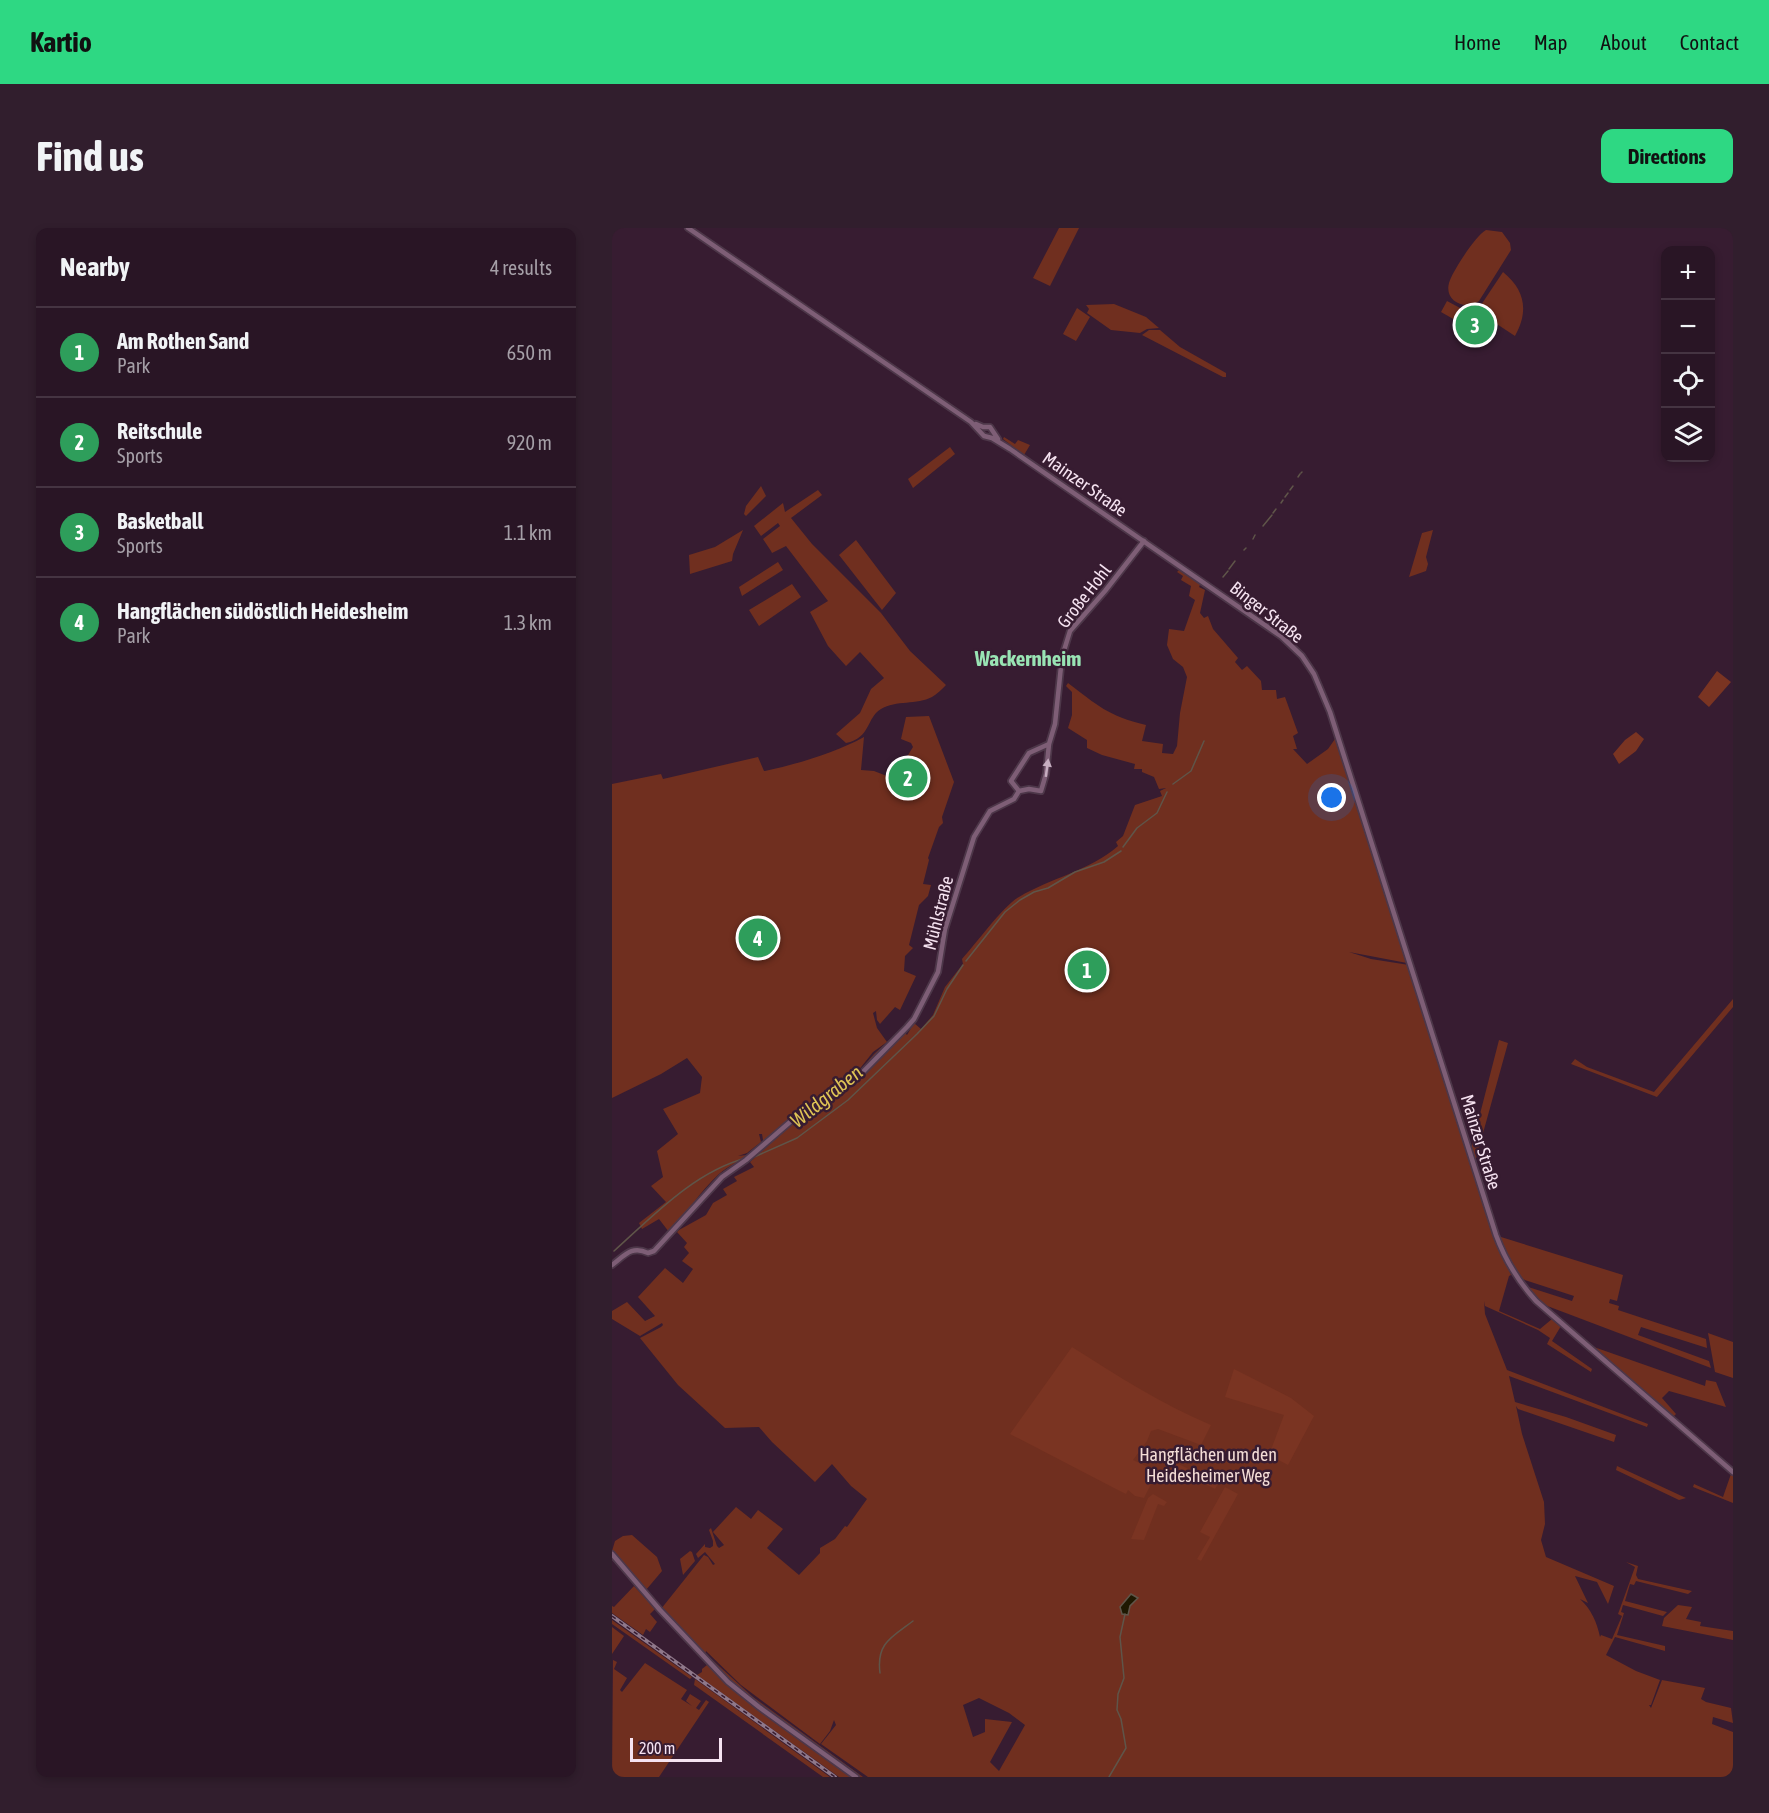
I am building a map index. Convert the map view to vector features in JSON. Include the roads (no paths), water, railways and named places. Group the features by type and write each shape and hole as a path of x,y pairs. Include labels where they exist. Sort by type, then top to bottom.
{"main road":[{"path":"688,228 982,429 984,436 991,435 990,427 982,429"},
{"name":"Mainzer Straße","path":"991,435 1144,541"},
{"name":"Binger Straße","path":"1144,541 1274,630 1295,649 1308,664 1319,684 1337,735"},
{"name":"Große Hohl","path":"1019,791 1029,789 1041,791 1055,724 1062,659 1070,631 1144,541"},
{"name":"Mainzer Straße","path":"1337,735 1496,1235 1509,1264 1536,1301 1733,1472"},
{"path":"1019,791 1011,782 1012,779 1029,753 1049,744"},
{"name":"Mühlstraße","path":"615,1263 636,1248 651,1253 722,1177 749,1158 797,1116 855,1080 914,1019 938,972 946,923 974,837 990,812 1013,800 1019,791"},
{"path":"612,1255 615,1263"},
{"path":"612,1554 716,1671 743,1695 856,1777"}],"waterway":[{"path":"1290,490 1293,486"},
{"path":"1285,497 1288,493"},
{"path":"1273,513 1276,509"},
{"path":"1263,526 1272,515"},
{"path":"1253,539 1255,535"},
{"path":"1229,569 1235,561"},
{"path":"1223,577 1228,571"},
{"path":"1173,784 1191,771 1204,741"},
{"path":"1123,847 1137,828 1157,813 1167,792"},
{"path":"966,961 1005,912 1020,900 1034,892 1048,888 1075,872 1104,862 1121,851"},
{"name":"Wildgraben","path":"754,1157 797,1138 848,1100 934,1016 947,989 963,965"},
{"name":"Wildgraben","path":"614,1251 692,1184 727,1165 746,1158"},
{"path":"1109,1777 1126,1748 1121,1719 1117,1710 1118,1694 1124,1678 1120,1637 1125,1614"},
{"path":"880,1673 879,1663 883,1648 892,1637 913,1621"}],"railway":[{"path":"612,1616 835,1777"}],"place":[{"name":"Basketball","path":"1475,325"},
{"name":"Reitschule","path":"908,778"},
{"name":"Hangflächen südöstlich Heidesheim","path":"758,938"},
{"name":"Am Rothen Sand","path":"1087,970"}],"district":[{"name":"Wackernheim","path":"1028,658"}],"park label":[{"name":"Hangflächen um den Heidesheimer Weg","path":"1208,1464"}]}
